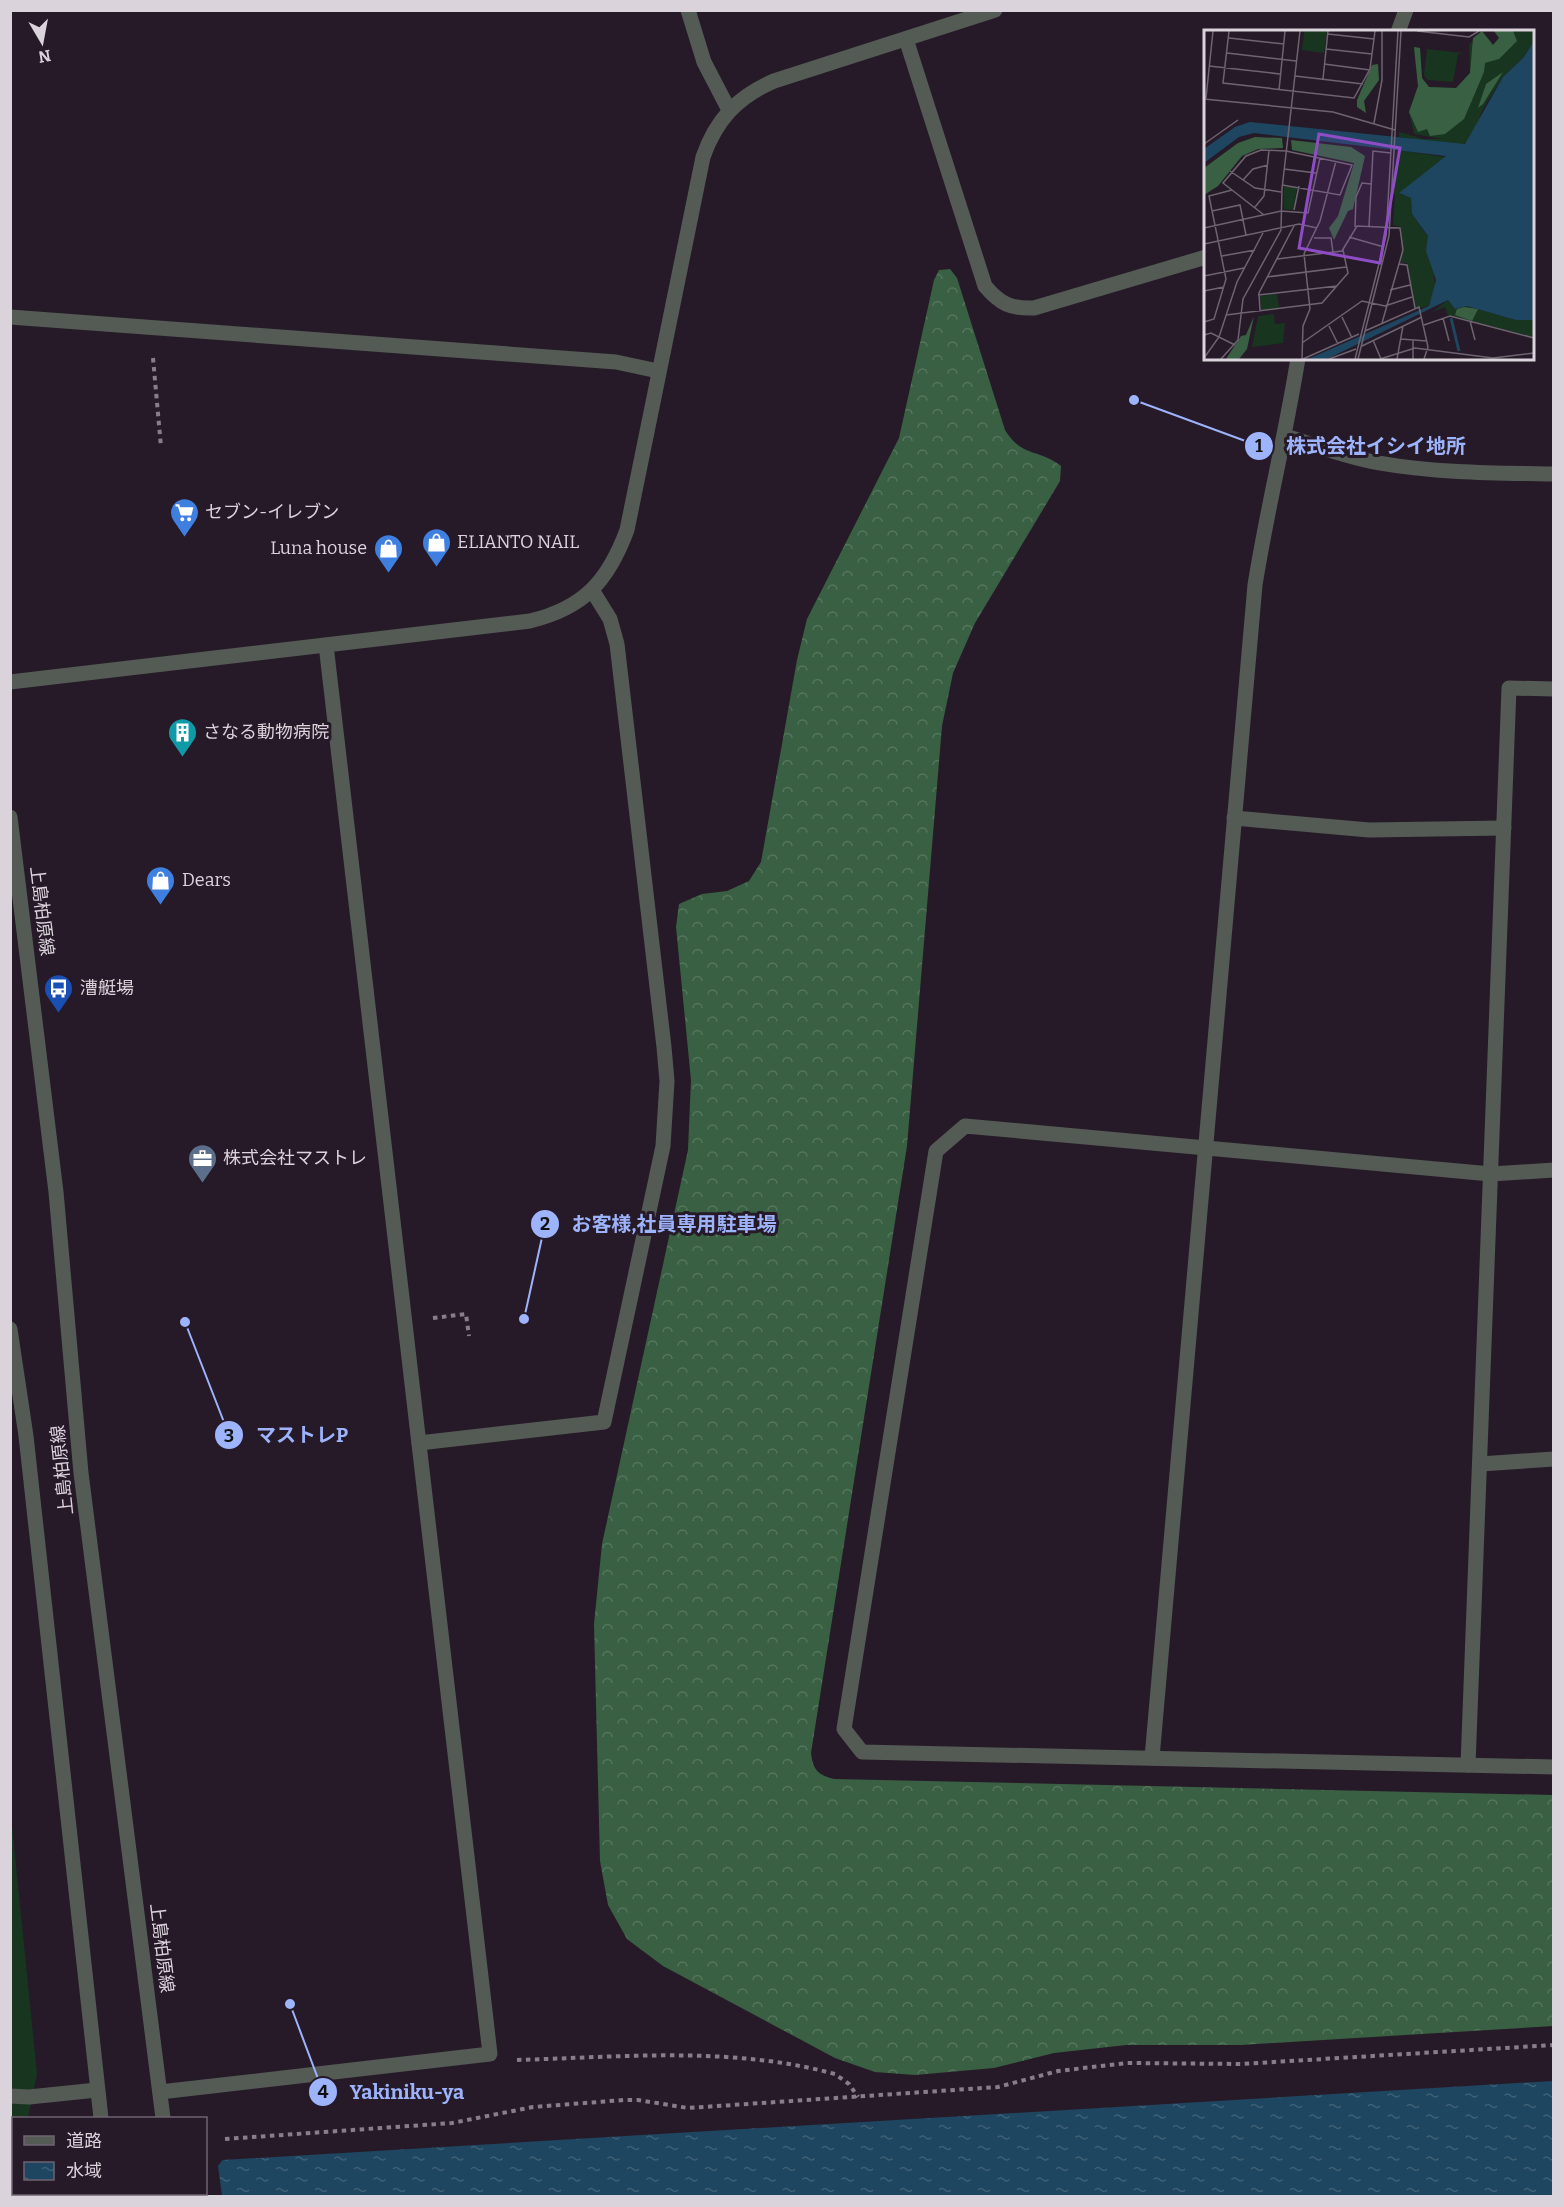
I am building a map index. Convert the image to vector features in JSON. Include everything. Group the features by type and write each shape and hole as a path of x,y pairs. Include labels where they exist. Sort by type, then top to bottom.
{"street":[{"path":"688,10 705,62 729,110"},
{"path":"10,682 530,621 552,616 573,606 608,573 627,530 703,157 710,137 729,110 754,90 774,81 995,10"},
{"path":"1399,30 1406,10"},
{"path":"906,39 985,286 997,300 1015,309 1034,308 1204,258"},
{"path":"10,317 615,362 658,371"},
{"path":"1152,1758 1255,585 1267,509 1286,436 1298,360"},
{"path":"1286,436 1338,454 1388,464 1458,472 1554,474"},
{"path":"419,1443 603,1422 663,1146 667,1080 664,1047 617,644 610,619 592,590"},
{"path":"160,2092 490,2054 326,645"},
{"path":"1468,1765 1509,688 1554,690"},
{"name":"上島柏原線","path":"10,817 56,1192 81,1473 163,2117"},
{"path":"1234,818 1369,830 1504,828"},
{"path":"1554,1170 1491,1174 965,1126 936,1151 844,1729 862,1752 1554,1767"},
{"name":"上島柏原線","path":"10,1329 26,1436 100,2117"},
{"path":"1480,1464 1554,1459"},
{"path":"10,2096 29,2097 97,2090"}],"path":[{"path":"151,327 160,447"},
{"path":"424,1319 466,1314 469,1336"},
{"path":"225,2139 452,2123 533,2107 624,2100 688,2108 998,2087 1058,2071 1127,2063 1241,2064 1554,2045"},
{"path":"490,2054 515,2060 681,2055 728,2058 835,2074 849,2084 858,2097"}],"green space":[{"path":"950,269 957,278 1005,430 1011,439 1024,449 1046,457 1061,466 1060,481 975,623 953,673 942,726 907,1146 811,1753 813,1764 824,1776 834,1779 1553,1795 1553,2026 1241,2045 1126,2045 1054,2053 994,2068 915,2075 875,2072 835,2058 663,1966 627,1939 608,1905 600,1861 594,1624 602,1544 688,1150 691,1080 676,927 679,904 702,894 727,891 749,881 761,862 797,660 807,619 899,438 934,280 939,270"},
{"path":"10,1806 37,2074 28,2117 12,2117 11,2131"}],"water":[{"path":"1553,2081 1553,2196 11,2196 11,2173 12,2195 207,2195 207,2161"}],"pier":[{"path":"225,2157 218,2166 222,2196 58,2196 207,2195 207,2158"}],"place":[{"name":"株式会社イシイ地所","path":"1134,400"},
{"name":"セブン-イレブン","path":"184,538"},
{"name":"ELIANTO NAIL","path":"436,568"},
{"name":"Luna house","path":"388,574"},
{"name":"さなる動物病院","path":"182,758"},
{"name":"Dears","path":"161,906"},
{"name":"漕艇場","path":"59,1014"},
{"name":"株式会社マストレ","path":"202,1184"},
{"name":"お客様,社員専用駐車場","path":"524,1319"},
{"name":"マストレP","path":"185,1322"},
{"name":"Yakiniku-ya","path":"290,2004"}]}
